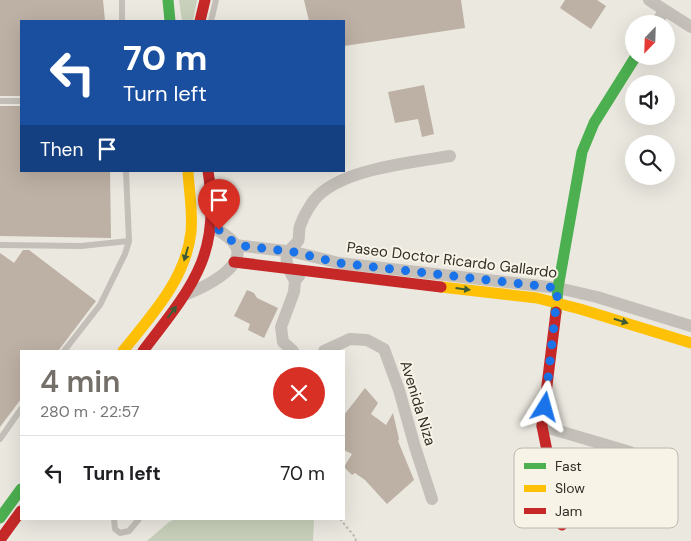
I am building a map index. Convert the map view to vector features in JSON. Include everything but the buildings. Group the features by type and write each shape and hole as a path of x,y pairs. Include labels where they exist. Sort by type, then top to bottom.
{"main road":[{"path":"168,0 170,20"},
{"path":"200,20 205,0"},
{"path":"546,448 542,426 556,303 582,152 594,123 630,65"},
{"path":"124,350 173,287 182,266 190,240 191,215 188,172"},
{"path":"144,350 187,294 202,263 211,226 212,206 208,172"},
{"name":"Paseo Doctor Ricardo Gallardo","path":"234,262 537,298 691,343"},
{"path":"0,518 20,490"},
{"path":"0,540 20,513"}],"street":[{"path":"649,0 691,27"},
{"path":"662,15 664,11"},
{"path":"292,350 284,342 281,327 294,292 295,281 308,261 298,241 299,227 310,204 330,186 347,177 450,156"},
{"path":"187,294 202,288 218,278 234,262 237,254 236,245 211,226"},
{"path":"295,281 288,268 286,258 298,241"},
{"name":"Paseo Doctor Ricardo Gallardo","path":"236,245 289,252 339,263 558,288 597,297 691,326"},
{"name":"Avenida Niza","path":"326,350 350,339 367,340 384,350 399,390 414,447 432,500"},
{"path":"542,426 616,448"}],"lane":[{"path":"122,0 122,20"},
{"path":"211,20 216,0"},
{"path":"0,100 20,101"},
{"path":"65,350 100,305 125,254 129,241 126,172"},
{"path":"0,245 81,246 129,241"},
{"path":"0,439 20,410"},
{"path":"114,520 115,529 120,533 129,531 139,520"}],"path":[{"path":"341,520 355,537 356,541"}],"green space":[{"path":"179,0 197,0 193,20 182,20"},
{"path":"173,520 314,520 313,541 147,541"}],"traffic: fast":[{"path":"168,0 170,20"},
{"path":"556,312 558,288 582,152 594,123 630,65"},
{"path":"0,518 20,490"}],"traffic: slow":[{"path":"124,350 166,296 182,266 191,232 188,172"},
{"path":"441,287 537,298 580,309 691,343"}],"traffic: jam":[{"path":"200,20 205,0"},
{"path":"144,350 188,289 199,269 206,248 210,226 211,200 208,172"},
{"path":"234,262 441,287"},
{"path":"546,448 542,426 556,312"},
{"path":"0,540 20,512"}],"route":[{"path":"219,230 236,245 294,252 339,263 558,288 545,407"}]}
